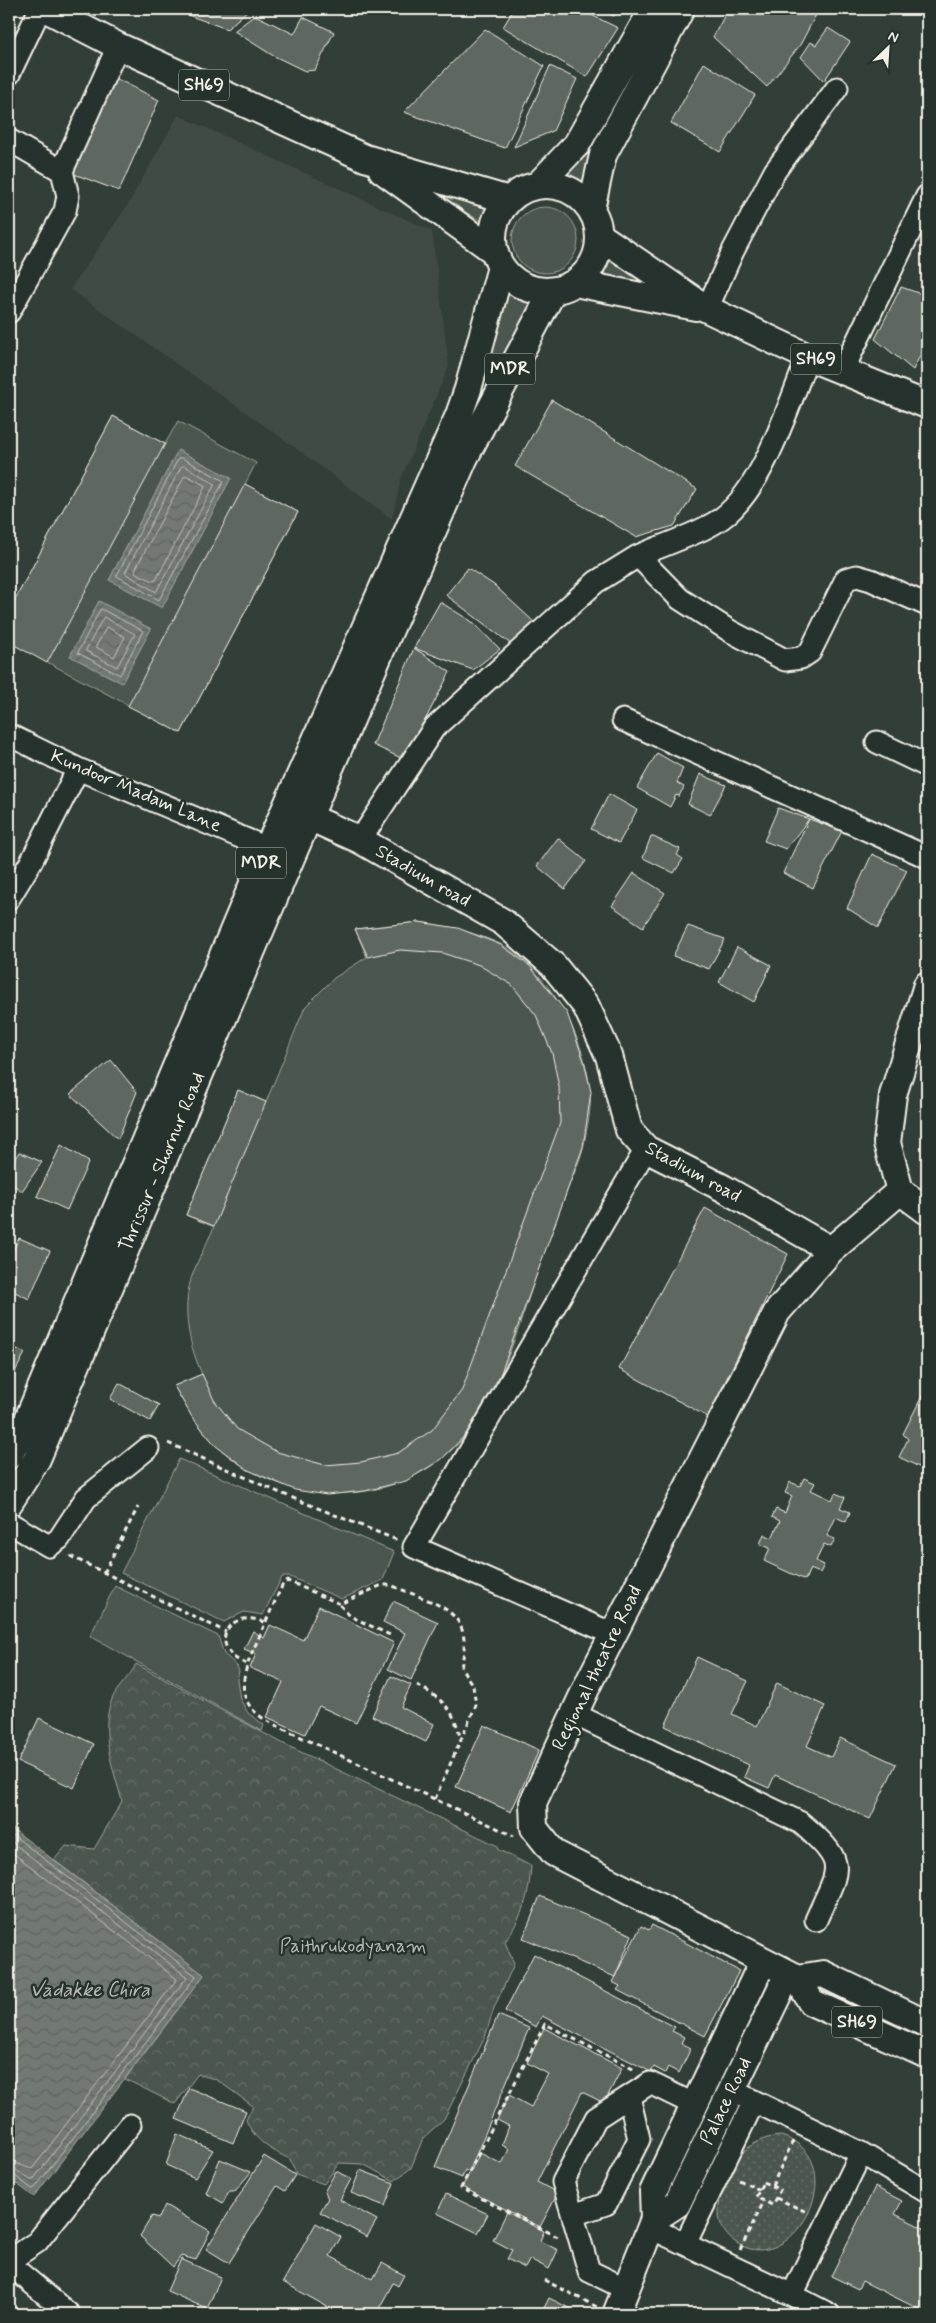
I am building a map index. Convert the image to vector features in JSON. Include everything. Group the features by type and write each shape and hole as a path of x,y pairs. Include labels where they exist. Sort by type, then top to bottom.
{"main road":[{"name":"SH69","path":"46,9 118,46 365,158 509,200"},
{"path":"537,186 577,144 653,9"},
{"path":"591,209 603,155 681,9"},
{"name":"SH69","path":"365,158 498,259 511,278 523,286 538,291 564,287 707,309"},
{"path":"498,259 493,232 498,214 509,200 522,191 537,186 553,186 567,190 580,198 591,209 597,222 600,236 597,254 589,271 564,287"},
{"name":"SH69","path":"600,236 707,309 808,357 927,405"},
{"name":"MDR","path":"297,812 445,474 468,389 498,259"},
{"name":"MDR","path":"445,474 469,448 564,287"},
{"name":"Stadium road","path":"297,812 360,840 503,922 553,965 586,1006 609,1056 629,1130 646,1149 723,1188 831,1250"},
{"name":"Thrissur - Shornur Road","path":"9,1503 36,1459 297,812"},
{"name":"MDR","path":"9,1455 25,1426 65,1332 279,853"},
{"path":"927,985 893,1095 887,1143 900,1191 927,1211"},
{"path":"831,1250 900,1191"},
{"name":"Regional theatre Road","path":"793,1976 554,1853 534,1828 533,1803 613,1634 777,1312 831,1250"},
{"name":"Palace Road","path":"609,2312 626,2289 653,2223 653,2192 764,1961"},
{"path":"793,1976 823,1974 927,2024"},
{"name":"SH69","path":"793,1976 811,2002 927,2055"},
{"name":"Palace Road","path":"653,2223 677,2204 742,2096 793,1976"}],"street":[{"path":"9,74 40,9"},
{"path":"9,312 65,211 68,196 62,171 118,46"},
{"path":"707,309 733,252 775,171 837,88"},
{"path":"9,140 62,171"},
{"path":"843,370 927,196"},
{"path":"360,840 434,728 596,582 638,556 720,519 740,502 766,459 808,357"},
{"path":"638,556 680,599 730,631 786,660 801,658 810,652 846,579 857,576 871,580 927,605"},
{"path":"623,720 927,857"},
{"name":"Kundoor Madam Lane","path":"9,735 78,769 279,853"},
{"path":"877,742 927,766"},
{"path":"9,895 31,862 78,769"},
{"path":"613,1634 414,1547 646,1149"},
{"path":"9,1523 49,1546 59,1539 86,1498 148,1448"},
{"path":"574,1714 801,1824 826,1845 836,1861 836,1874 816,1920"},
{"path":"626,2289 589,2271 564,2182 596,2118 650,2083 695,2105"},
{"path":"685,2244 742,2096 861,2154 927,2192"},
{"path":"574,2215 606,2204 639,2139 629,2097"},
{"path":"69,2314 9,2262 37,2242 130,2125"},
{"path":"792,2295 861,2154"},
{"path":"653,2223 685,2244 829,2314"}],"path":[{"path":"148,1448 166,1442 278,1492 414,1547"},
{"path":"104,1573 138,1506"},
{"path":"49,1546 226,1632"},
{"path":"392,1636 350,1616 340,1604 288,1581 283,1584 246,1664 242,1682 245,1696 251,1708 261,1718 519,1838"},
{"path":"340,1604 382,1584 392,1585 451,1612 463,1628 466,1647 461,1667 472,1686 476,1705 436,1799"},
{"path":"246,1664 230,1654 226,1647 226,1632 234,1622 246,1617 265,1623"},
{"path":"417,1685 434,1694 448,1707 457,1722 461,1742"},
{"path":"583,2250 461,2188 545,2024 647,2076 650,2083"},
{"path":"772,2186 800,2124"},
{"path":"763,2182 780,2190 776,2198 772,2205 756,2197 763,2182"},
{"path":"776,2198 827,2222"},
{"path":"732,2266 764,2201"},
{"path":"544,2280 609,2312"}],"shaded area":[{"path":"178,115 432,231 449,366 401,479 392,519 268,428 70,289 127,206"}],"green space":[{"path":"600,134 583,188 563,177"},
{"path":"408,179 491,207 484,223"},
{"path":"539,207 551,207 563,212 573,222 578,234 576,253 563,268 551,273 539,273 527,268 517,258 512,246 512,234 517,222 527,212"},
{"path":"604,258 681,302 597,275"},
{"path":"508,292 533,304 486,382"},
{"path":"113,416 165,444 178,421 256,463 245,484 298,512 181,733 9,642 9,611"},
{"path":"419,922 461,930 500,944 517,955 534,970 549,988 562,1007 572,1028 587,1070 590,1111 583,1150 547,1245 511,1350 493,1392 471,1429 446,1455 416,1475 383,1487 348,1493 313,1492 278,1483 246,1468 217,1446 188,1410 174,1386 202,1374 191,1343 187,1320 187,1298 193,1272 214,1227 186,1215 238,1090 266,1102 305,1007 334,978 367,957 355,929"},
{"path":"179,1459 394,1552 383,1580 342,1599 290,1577 282,1577 263,1615 244,1612 224,1622 121,1573"},
{"path":"115,1586 218,1636 224,1654 237,1666 239,1671 237,1680 240,1699 248,1713 264,1725 262,1731 90,1636"},
{"name":"Paithrukodyanam","path":"136,1664 284,1744 498,1846 497,1849 531,1866 524,1906 505,1942 514,1964 494,2008 485,2037 444,2119 423,2138 411,2168 394,2181 363,2164 339,2163 324,2184 296,2174 290,2159 264,2144 254,2134 246,2120 253,2106 217,2080 198,2074 175,2104 125,2079 204,1975 54,1860 66,1846 94,1849 122,1801 111,1763 107,1737 108,1712 117,1690"},
{"path":"781,2136 803,2149 814,2167 815,2190 809,2212 796,2232 778,2245 757,2250 735,2242 726,2233 719,2218 720,2200 728,2173 744,2151 755,2143 767,2138"}],"water":[{"path":"178,450 231,478 162,608 109,580"},
{"path":"99,601 151,629 122,683 70,656"},
{"name":"Vadakke Chira","path":"9,1826 204,1975 34,2197 9,2178"}],"building":[{"path":"171,9 249,9 227,29"},
{"path":"514,9 579,9 618,28 587,77 503,27"},
{"path":"597,9 618,9 614,16"},
{"path":"728,9 819,9 800,45 767,87 713,37"},
{"path":"255,15 294,34 303,17 334,32 315,70 305,71 272,55 234,31"},
{"path":"828,28 850,42 824,81 801,57 811,42 816,45"},
{"path":"9,29 16,33 9,47"},
{"path":"485,29 544,66 505,148 404,112"},
{"path":"704,63 755,95 720,152 671,123"},
{"path":"550,66 577,79 553,131 514,147"},
{"path":"115,78 159,100 119,191 74,174 73,155"},
{"path":"901,287 927,296 927,341 913,370 875,339"},
{"path":"552,400 697,489 674,526 636,537 515,466"},
{"path":"113,416 165,444 47,663 9,642 9,611"},
{"path":"245,484 298,512 181,733 128,706"},
{"path":"468,568 494,585 534,622 516,648 446,595"},
{"path":"440,602 471,621 500,649 473,670 414,648"},
{"path":"414,648 450,672 421,728 401,758 373,745"},
{"path":"657,753 683,768 677,783 684,787 679,796 676,795 670,807 637,788"},
{"path":"700,774 726,785 710,815 688,804"},
{"path":"609,794 637,810 619,843 591,829"},
{"path":"778,808 809,819 786,849 764,841"},
{"path":"809,819 842,831 813,888 783,873"},
{"path":"651,836 680,849 677,855 683,859 674,873 643,858"},
{"path":"558,838 586,861 565,889 537,866"},
{"path":"872,854 907,870 878,928 847,908"},
{"path":"634,873 665,893 643,927 612,906"},
{"path":"419,922 458,928 501,945 530,966 567,1013 584,1061 591,1092 583,1147 495,1389 471,1429 442,1459 406,1481 365,1491 327,1495 295,1490 248,1470 216,1446 192,1417 174,1386 202,1374 214,1400 237,1429 277,1452 325,1465 361,1462 398,1453 432,1430 462,1390 560,1123 559,1087 552,1053 536,1015 512,985 479,965 442,953 400,950 368,957 355,929"},
{"path":"688,926 725,939 709,969 673,956"},
{"path":"737,947 771,965 754,1002 719,982"},
{"path":"111,1060 137,1092 118,1139 70,1094"},
{"path":"238,1090 266,1102 214,1226 186,1215"},
{"path":"61,1145 89,1161 67,1210 37,1196"},
{"path":"19,1152 42,1162 22,1191 9,1182 9,1168"},
{"path":"705,1208 788,1254 708,1417 619,1369"},
{"path":"19,1238 50,1251 29,1299 9,1289 9,1259"},
{"path":"9,1345 25,1353 9,1383"},
{"path":"119,1383 159,1405 150,1421 110,1399"},
{"path":"927,1386 927,1456 921,1468 899,1457 908,1439 903,1434"},
{"path":"804,1478 815,1483 811,1490 832,1500 835,1493 845,1497 840,1508 850,1512 846,1522 836,1517 827,1536 835,1539 831,1547 824,1544 816,1561 824,1565 820,1573 810,1569 805,1580 764,1561 770,1548 760,1544 764,1534 772,1538 780,1521 772,1517 776,1509 785,1513 792,1496 785,1493 790,1482 800,1486"},
{"path":"393,1601 438,1622 411,1680 388,1669 405,1633 383,1622"},
{"path":"319,1606 394,1643 356,1723 319,1706 305,1734 267,1717 283,1682 250,1668 256,1654 244,1649 253,1631 264,1638 270,1625 303,1640"},
{"path":"697,1657 748,1681 732,1714 757,1726 777,1683 825,1706 807,1746 831,1757 840,1738 896,1764 870,1819 775,1775 769,1788 744,1777 749,1765 665,1726"},
{"path":"391,1676 411,1685 401,1707 434,1724 426,1742 372,1716"},
{"path":"39,1718 94,1744 74,1788 18,1762"},
{"path":"484,1725 539,1750 511,1812 456,1787"},
{"path":"540,1896 632,1935 615,1977 523,1938"},
{"path":"652,1925 739,1971 705,2036 617,1990 620,1986 612,1982 641,1926 649,1930"},
{"path":"534,1954 675,2027 672,2031 684,2037 681,2043 691,2048 679,2073 668,2067 665,2073 654,2067 651,2072 542,2016 536,2027 505,2011"},
{"path":"498,2015 529,2028 469,2172 465,2170 462,2178 435,2167"},
{"path":"544,2028 622,2068 604,2103 582,2092 537,2182 558,2193 540,2227 462,2187 480,2153 502,2164 509,2149 502,2145 509,2126 497,2120 509,2095 531,2107 548,2074 527,2063"},
{"path":"189,2088 246,2111 233,2143 176,2119"},
{"path":"177,2134 213,2150 195,2178 166,2165"},
{"path":"264,2156 295,2175 285,2191 277,2186 229,2263 206,2249"},
{"path":"220,2159 251,2172 235,2191 229,2191 223,2203 206,2193"},
{"path":"360,2170 394,2183 385,2206 351,2193"},
{"path":"336,2171 351,2179 340,2200 377,2220 367,2237 320,2212 328,2198 324,2192"},
{"path":"875,2187 902,2201 895,2214 927,2230 927,2313 862,2281 858,2289 831,2276"},
{"path":"446,2194 488,2214 478,2233 437,2213"},
{"path":"165,2205 210,2231 196,2260 181,2256 173,2267 140,2236 152,2216 159,2218"},
{"path":"507,2212 544,2231 540,2241 558,2250 549,2269 530,2259 525,2268 507,2259 512,2250 493,2240"},
{"path":"316,2223 341,2237 330,2256 373,2279 382,2263 404,2275 398,2286 393,2283 376,2314 340,2314 283,2282"},
{"path":"181,2259 221,2277 207,2309 167,2291"},
{"path":"549,2298 571,2309 568,2314 541,2314"}]}
